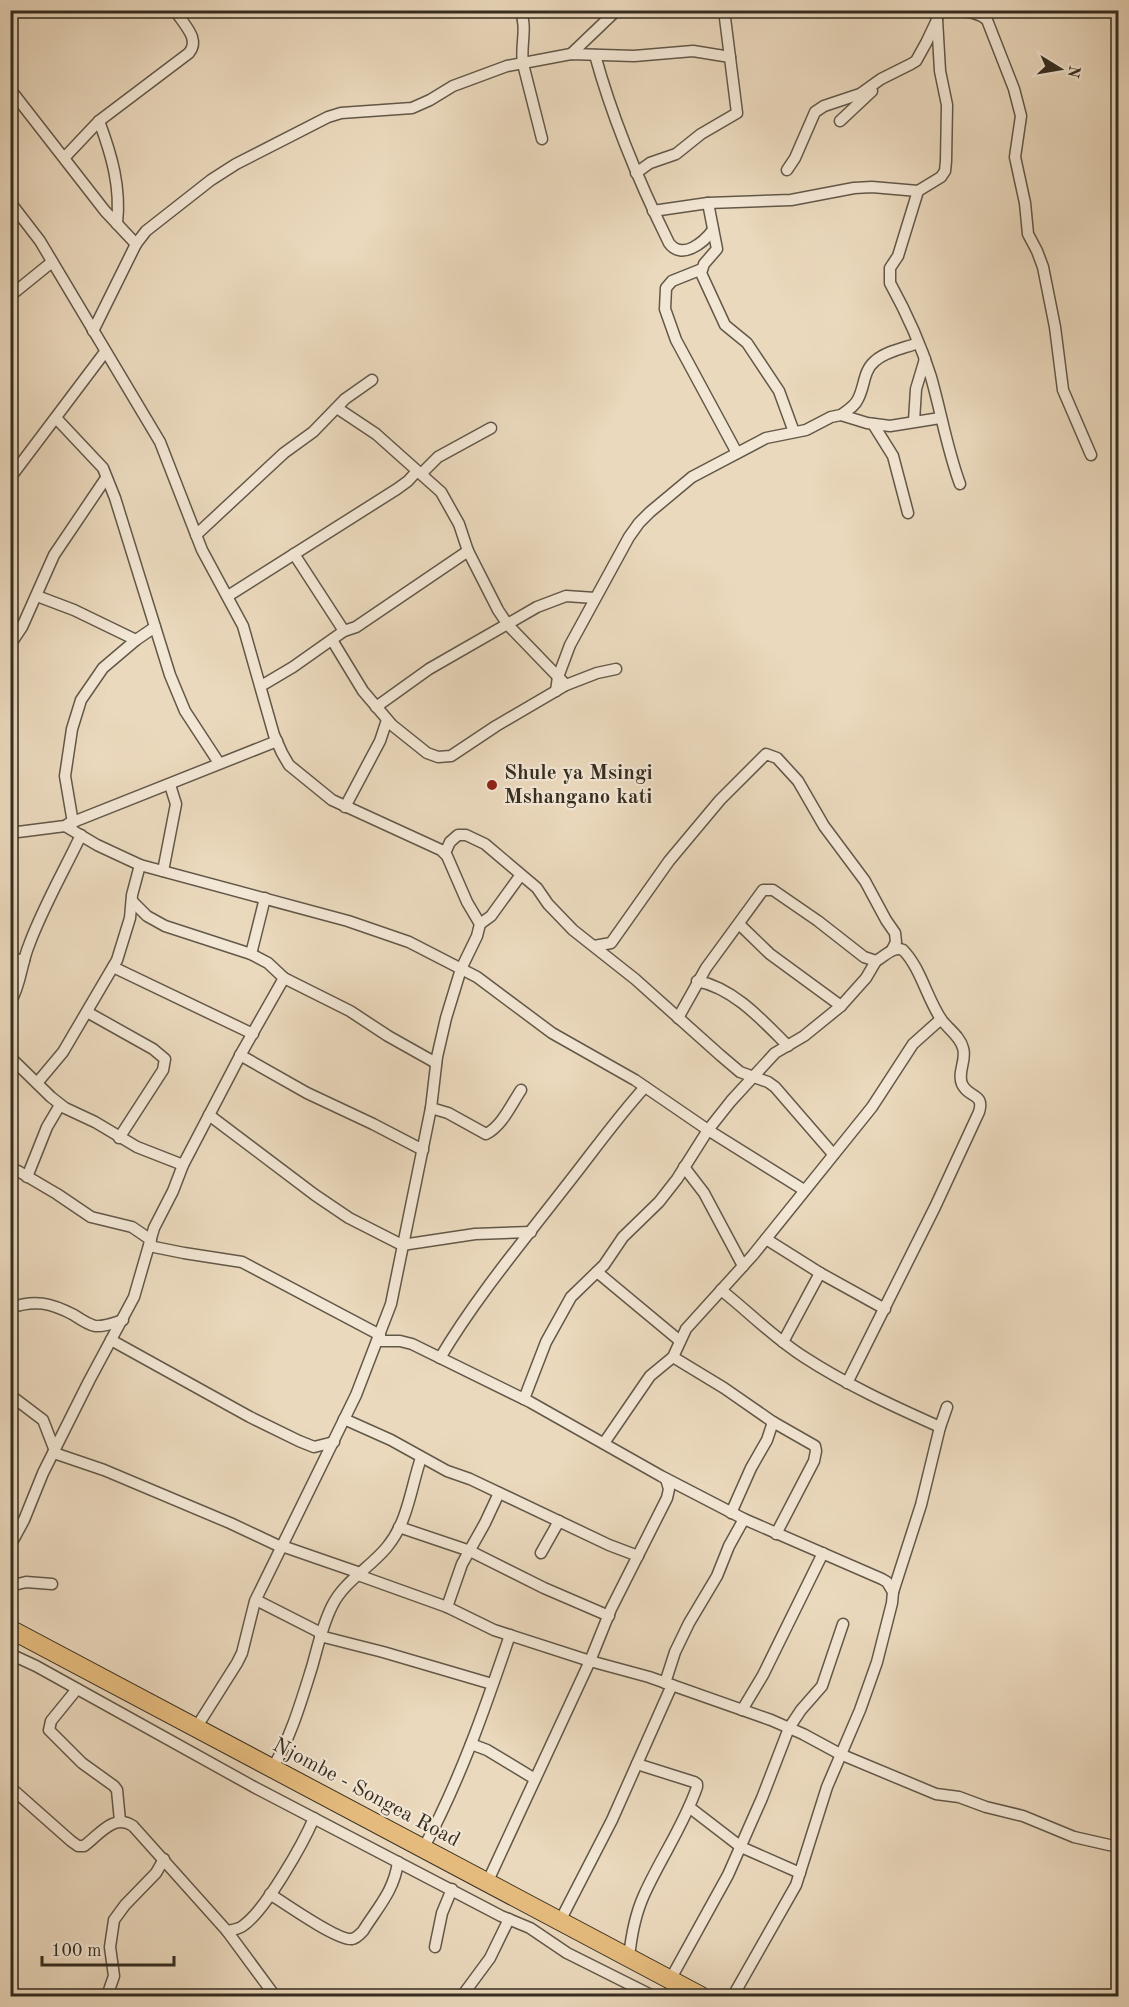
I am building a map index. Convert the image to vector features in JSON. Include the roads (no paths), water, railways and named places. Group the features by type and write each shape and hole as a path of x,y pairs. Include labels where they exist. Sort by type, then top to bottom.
{"highway":[{"name":"Njombe - Songea Road","path":"10,1629 629,1958 676,1987 701,1996"}],"street":[{"path":"65,157 99,121 194,47 195,40 175,10"},
{"path":"520,10 524,26 521,53 542,139"},
{"path":"572,54 617,10"},
{"path":"636,173 650,163 676,154 701,134 737,113 724,10"},
{"path":"951,10 984,13 1018,102 1021,116 1015,157 1025,203 1027,228 1042,267 1055,327 1063,390 1091,455"},
{"path":"787,170 795,158 815,112 824,106 860,94 881,79 916,61 936,15"},
{"path":"653,211 708,203 791,200 863,188 918,191 941,177 945,171 946,161 947,105 940,70 936,15"},
{"path":"93,331 136,244 146,231 211,180 258,151 328,117 341,113 412,108 453,86 507,66 572,54 634,56 685,50 730,57"},
{"path":"595,55 603,88 636,173 673,248 681,250 698,245 705,241 713,230"},
{"path":"840,121 874,90 881,79"},
{"path":"10,88 117,224 136,244"},
{"path":"99,121 118,184 117,224"},
{"path":"918,191 898,256 888,275 925,359 960,484"},
{"path":"10,202 40,241 160,442 202,550 243,626 277,741 289,765 345,807 418,838 445,853 467,902 480,924"},
{"path":"708,203 716,252 704,264 701,273 723,321 729,329 747,343 773,382 794,432"},
{"path":"10,296 52,262"},
{"path":"702,269 672,281 666,288 665,309 676,340 737,453"},
{"path":"332,640 363,691 387,720 427,753 438,757 451,756 496,726 556,691 562,681 570,645 639,523 692,477 766,438 806,430 831,417 841,415 853,407 858,400 866,373 873,362 881,356 918,343"},
{"path":"10,478 105,352"},
{"path":"914,421 916,389 925,359"},
{"path":"196,535 285,453 313,432 337,408 372,380"},
{"path":"337,408 376,434 441,492 451,507 468,551 498,610 508,625 562,681"},
{"path":"841,415 890,426 940,418"},
{"path":"56,418 103,468 119,508 167,668 185,711 219,763"},
{"path":"873,424 899,472 908,513"},
{"path":"228,596 397,489 456,445 491,428"},
{"path":"10,645 22,627 54,555 106,478"},
{"path":"261,686 344,631 356,627 468,551"},
{"path":"294,554 344,631"},
{"path":"37,596 74,610 136,640"},
{"path":"376,707 429,669 537,607 556,598 578,596 595,598"},
{"path":"154,627 136,640 95,678 81,700 76,713 65,776 69,824 81,835 140,865 348,921 410,942 462,969 501,994 552,1033 645,1087 708,1130 804,1190"},
{"path":"562,681 616,669"},
{"path":"345,807 380,741 387,720"},
{"path":"10,833 69,824 277,741"},
{"path":"524,1399 546,1342 571,1297 597,1272 624,1237 659,1202 708,1130 731,1101 775,1053 824,1021 841,1006 866,978 876,961 885,957 896,942 895,933 865,881 824,826 798,781 777,758 766,754 720,800 669,861 611,943 594,946"},
{"path":"163,871 176,804 170,785"},
{"path":"10,1003 18,988 24,961 38,923 81,835"},
{"path":"445,853 453,838 466,835 484,844 537,888 573,930 740,1072 768,1082 775,1087 833,1154"},
{"path":"37,1083 63,1052 113,967 123,944 140,865"},
{"path":"196,1728 237,1664 256,1600 334,1442 379,1338 391,1304 423,1150 436,1063 446,1018 480,924 491,916 520,876"},
{"path":"678,1018 697,981 763,890 773,890 864,957 876,961"},
{"path":"251,954 265,898"},
{"path":"132,902 147,916 165,926 251,954 268,963 284,978 350,1011 436,1063"},
{"path":"739,924 770,954 841,1006"},
{"path":"847,1383 935,1207 981,1105 980,1100 962,1084 960,1077 964,1051 962,1044 941,1019 906,953 901,948 892,950"},
{"path":"10,958 24,961"},
{"path":"113,967 253,1034"},
{"path":"10,1546 24,1520 43,1473 141,1281 154,1228 183,1165 284,978"},
{"path":"697,981 718,987 758,1017 788,1046"},
{"path":"87,1012 153,1049 165,1059 163,1070 119,1138"},
{"path":"604,1443 650,1376 673,1357 686,1329 701,1310 744,1266 878,1100 913,1044 941,1019"},
{"path":"240,1056 307,1093 423,1150"},
{"path":"10,1057 60,1105 95,1122 137,1147 183,1165"},
{"path":"440,1358 465,1320 531,1232 614,1123 645,1087"},
{"path":"431,1108 448,1113 486,1134 498,1124 520,1090"},
{"path":"27,1177 47,1127 60,1105"},
{"path":"209,1115 349,1218 402,1245 498,1232 531,1232"},
{"path":"684,1167 704,1193 744,1266"},
{"path":"10,1169 57,1194 92,1217 132,1227 150,1243 184,1253 242,1262 379,1338 412,1344 524,1399 731,1513 882,1579 887,1582 893,1592"},
{"path":"766,1239 819,1273 885,1309"},
{"path":"597,1272 680,1341"},
{"path":"783,1342 819,1273"},
{"path":"721,1290 803,1357 864,1393 940,1427"},
{"path":"10,1308 37,1302 59,1309 95,1326 123,1320"},
{"path":"111,1340 250,1417 309,1446 316,1447 334,1442"},
{"path":"673,1357 814,1446 816,1451 814,1461 776,1534"},
{"path":"10,1395 43,1420 55,1452 230,1522 282,1546 447,1607 477,1623 510,1635 668,1684 742,1710 789,1728 840,1754 936,1794 959,1797 986,1807 1023,1816 1074,1837 1119,1847"},
{"path":"733,1996 788,1902 800,1873 827,1787 861,1710 877,1662 893,1592 921,1505 947,1407"},
{"path":"344,1419 391,1440 421,1458 638,1556"},
{"path":"731,1513 767,1440 773,1422"},
{"path":"309,1446 323,1464"},
{"path":"272,1769 282,1753 293,1726 332,1605 340,1593 387,1547 399,1527 421,1458"},
{"path":"487,1883 609,1616 669,1492 666,1479"},
{"path":"447,1607 462,1564 499,1493"},
{"path":"560,1922 612,1820 637,1764 668,1684 675,1652 717,1576 729,1546 744,1519"},
{"path":"541,1553 559,1521"},
{"path":"399,1527 470,1551 544,1588 609,1616"},
{"path":"742,1710 763,1675 823,1553"},
{"path":"10,1586 26,1582 52,1584"},
{"path":"256,1600 321,1635 492,1684"},
{"path":"676,1987 709,1911 741,1847 789,1728 822,1686 843,1624"},
{"path":"423,1849 471,1744 510,1635"},
{"path":"10,1654 314,1818 540,1934 567,1953 637,1993 653,1996"},
{"path":"77,1689 51,1721 49,1730 81,1763 114,1786 117,1790 120,1821"},
{"path":"471,1744 487,1750 535,1779"},
{"path":"629,1958 634,1925 644,1895 689,1807 697,1784 637,1764"},
{"path":"10,1787 78,1846 84,1846 112,1824 120,1821 133,1826 227,1931 275,1996"},
{"path":"689,1807 741,1847 800,1873"},
{"path":"227,1931 243,1927 270,1894 314,1818"},
{"path":"107,1996 114,1976 110,1947 114,1920 156,1873 164,1859"},
{"path":"270,1894 318,1925 344,1938 355,1938 363,1931 389,1893 395,1881 398,1862"},
{"path":"435,1947 442,1913 452,1889"},
{"path":"464,1996 490,1958 509,1919"}],"place":[{"name":"Shule ya Msingi Mshangano kati","path":"492,785"}]}
